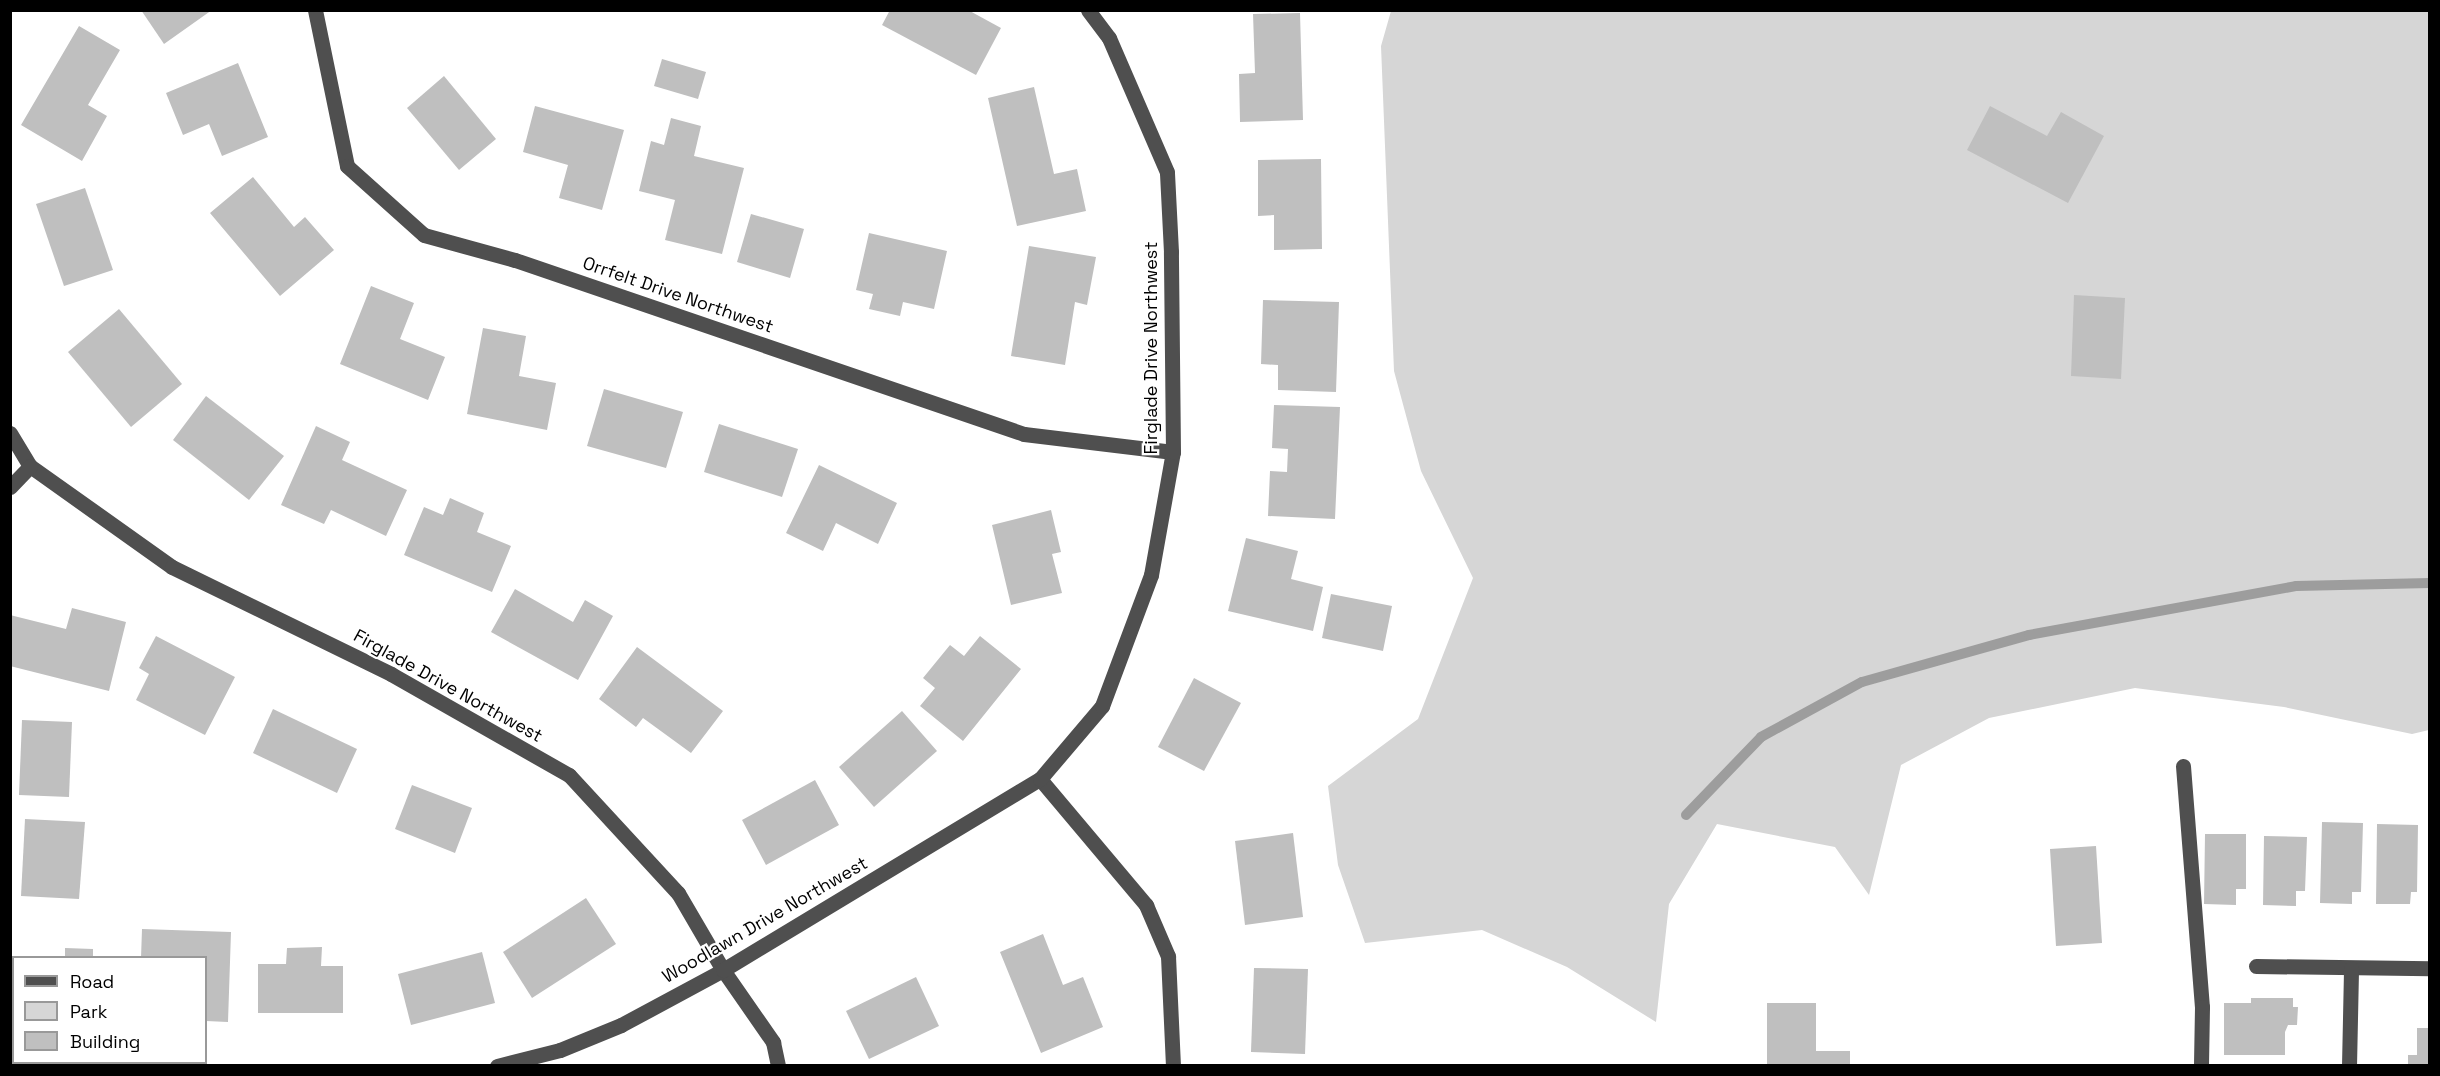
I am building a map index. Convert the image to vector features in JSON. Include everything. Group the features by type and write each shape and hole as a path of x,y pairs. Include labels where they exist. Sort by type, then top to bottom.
{"street":[{"name":"Orrfelt Drive Northwest","path":"315,10 347,166 424,235 515,260 1024,434 1173,452"},
{"name":"Firglade Drive Northwest","path":"1040,779 1102,706 1151,575 1173,452 1167,172 1108,38 1088,10"},
{"name":"Firglade Drive Northwest","path":"10,433 30,466 172,567 391,674 569,775 678,893 723,969 773,1042 778,1065"},
{"path":"10,487 30,466"},
{"path":"2183,766 2202,1007 2201,1065"},
{"path":"1040,779 1146,905 1168,956 1173,1065"},
{"name":"Woodlawn Drive Northwest","path":"497,1065 560,1050 611,1029 723,969 1040,779"},
{"path":"2256,966 2430,968"},
{"path":"2349,1065 2351,968"}],"green space":[{"path":"1391,11 2429,11 2429,730 2412,734 2284,707 2135,688 1989,718 1901,765 1869,895 1835,847 1717,824 1669,904 1656,1022 1567,967 1482,930 1365,943 1338,865 1328,786 1418,719 1473,578 1421,471 1394,371 1381,46"}],"building":[{"path":"141,10 212,10 164,44"},
{"path":"890,10 968,10 1001,28 976,75 882,25"},
{"path":"1300,13 1303,120 1240,122 1239,74 1255,73 1253,14"},
{"path":"79,26 120,50 88,105 107,116 82,161 21,125"},
{"path":"662,59 706,72 698,99 654,86"},
{"path":"238,63 268,137 222,156 209,124 183,135 166,93"},
{"path":"444,76 496,139 459,170 407,108"},
{"path":"1034,87 1054,174 1077,169 1086,211 1017,226 988,98"},
{"path":"535,106 624,130 602,210 559,198 568,165 523,152"},
{"path":"1990,106 2047,136 2061,112 2104,136 2068,203 1967,150"},
{"path":"671,118 701,126 694,156 744,168 722,254 665,240 675,200 639,191 651,141 664,145"},
{"path":"1321,159 1322,249 1274,250 1274,215 1258,216 1258,160"},
{"path":"253,177 294,227 305,217 334,250 280,296 210,213"},
{"path":"85,188 113,270 64,286 36,204"},
{"path":"751,214 804,229 790,278 737,262"},
{"path":"869,233 947,251 934,309 903,302 900,316 869,309 873,294 856,290"},
{"path":"1029,246 1096,257 1087,305 1075,302 1065,365 1011,356"},
{"path":"371,286 414,303 400,339 445,357 428,400 340,364"},
{"path":"2074,295 2125,298 2121,379 2071,376"},
{"path":"1263,300 1339,302 1336,392 1278,390 1278,365 1261,364"},
{"path":"119,309 182,384 131,427 68,352"},
{"path":"483,328 526,336 519,376 556,383 547,430 467,414"},
{"path":"604,389 683,412 666,468 587,446"},
{"path":"206,396 284,456 249,500 173,440"},
{"path":"1274,405 1340,407 1335,519 1268,516 1270,471 1287,472 1288,449 1272,448"},
{"path":"719,424 798,449 782,497 704,472"},
{"path":"316,426 350,442 342,460 407,490 386,536 331,510 324,524 281,505"},
{"path":"819,465 897,503 878,544 836,523 823,551 786,533"},
{"path":"450,498 484,513 477,532 511,546 492,592 404,555 424,507 443,515"},
{"path":"1051,510 1061,552 1052,554 1062,593 1011,605 992,525"},
{"path":"1246,538 1298,551 1291,579 1323,587 1313,631 1228,611"},
{"path":"515,589 573,622 585,600 613,616 578,680 491,632"},
{"path":"1331,594 1392,606 1383,651 1322,638"},
{"path":"72,608 126,622 109,691 10,666 10,615 66,629"},
{"path":"156,636 235,677 205,735 136,700 149,674 139,668"},
{"path":"980,636 1021,669 963,741 920,706 935,688 923,678 950,645 964,656"},
{"path":"637,647 723,711 691,753 643,718 636,727 599,699"},
{"path":"1194,678 1241,703 1204,771 1158,747"},
{"path":"273,709 357,749 337,793 253,753"},
{"path":"902,711 937,751 874,807 839,767"},
{"path":"22,720 72,722 69,797 19,795"},
{"path":"815,780 839,825 766,865 742,820"},
{"path":"412,785 472,808 455,853 395,829"},
{"path":"25,819 85,822 79,899 21,896"},
{"path":"2322,822 2363,823 2361,892 2352,892 2352,904 2320,903"},
{"path":"2377,824 2418,825 2417,892 2411,892 2410,904 2376,904"},
{"path":"1293,833 1303,917 1245,925 1235,841"},
{"path":"2205,834 2246,834 2246,889 2236,889 2236,905 2204,904"},
{"path":"2264,836 2307,837 2305,891 2296,891 2296,906 2263,905"},
{"path":"2096,846 2102,943 2056,946 2050,849"},
{"path":"586,898 616,944 532,998 503,952"},
{"path":"142,929 231,932 228,1022 207,1021 207,956 141,956"},
{"path":"1043,934 1063,985 1083,977 1103,1027 1041,1053 1000,952"},
{"path":"322,947 321,966 343,966 343,1013 258,1013 258,964 286,964 287,948"},
{"path":"65,948 93,949 93,956 65,956"},
{"path":"482,952 495,1003 411,1025 398,974"},
{"path":"10,963 12,963 12,1017 10,1017"},
{"path":"1254,968 1308,969 1305,1054 1251,1052"},
{"path":"916,977 939,1026 869,1059 846,1011"},
{"path":"2251,998 2293,998 2293,1007 2298,1007 2297,1025 2288,1025 2285,1032 2285,1055 2224,1055 2224,1003 2251,1003"},
{"path":"1767,1003 1816,1003 1816,1051 1850,1051 1850,1066 1767,1066"},
{"path":"2417,1028 2430,1028 2430,1066 2408,1066 2408,1055 2417,1055"}],"waterway":[{"path":"1686,815 1761,737 1862,682 2029,635 2296,586 2430,583"}]}
